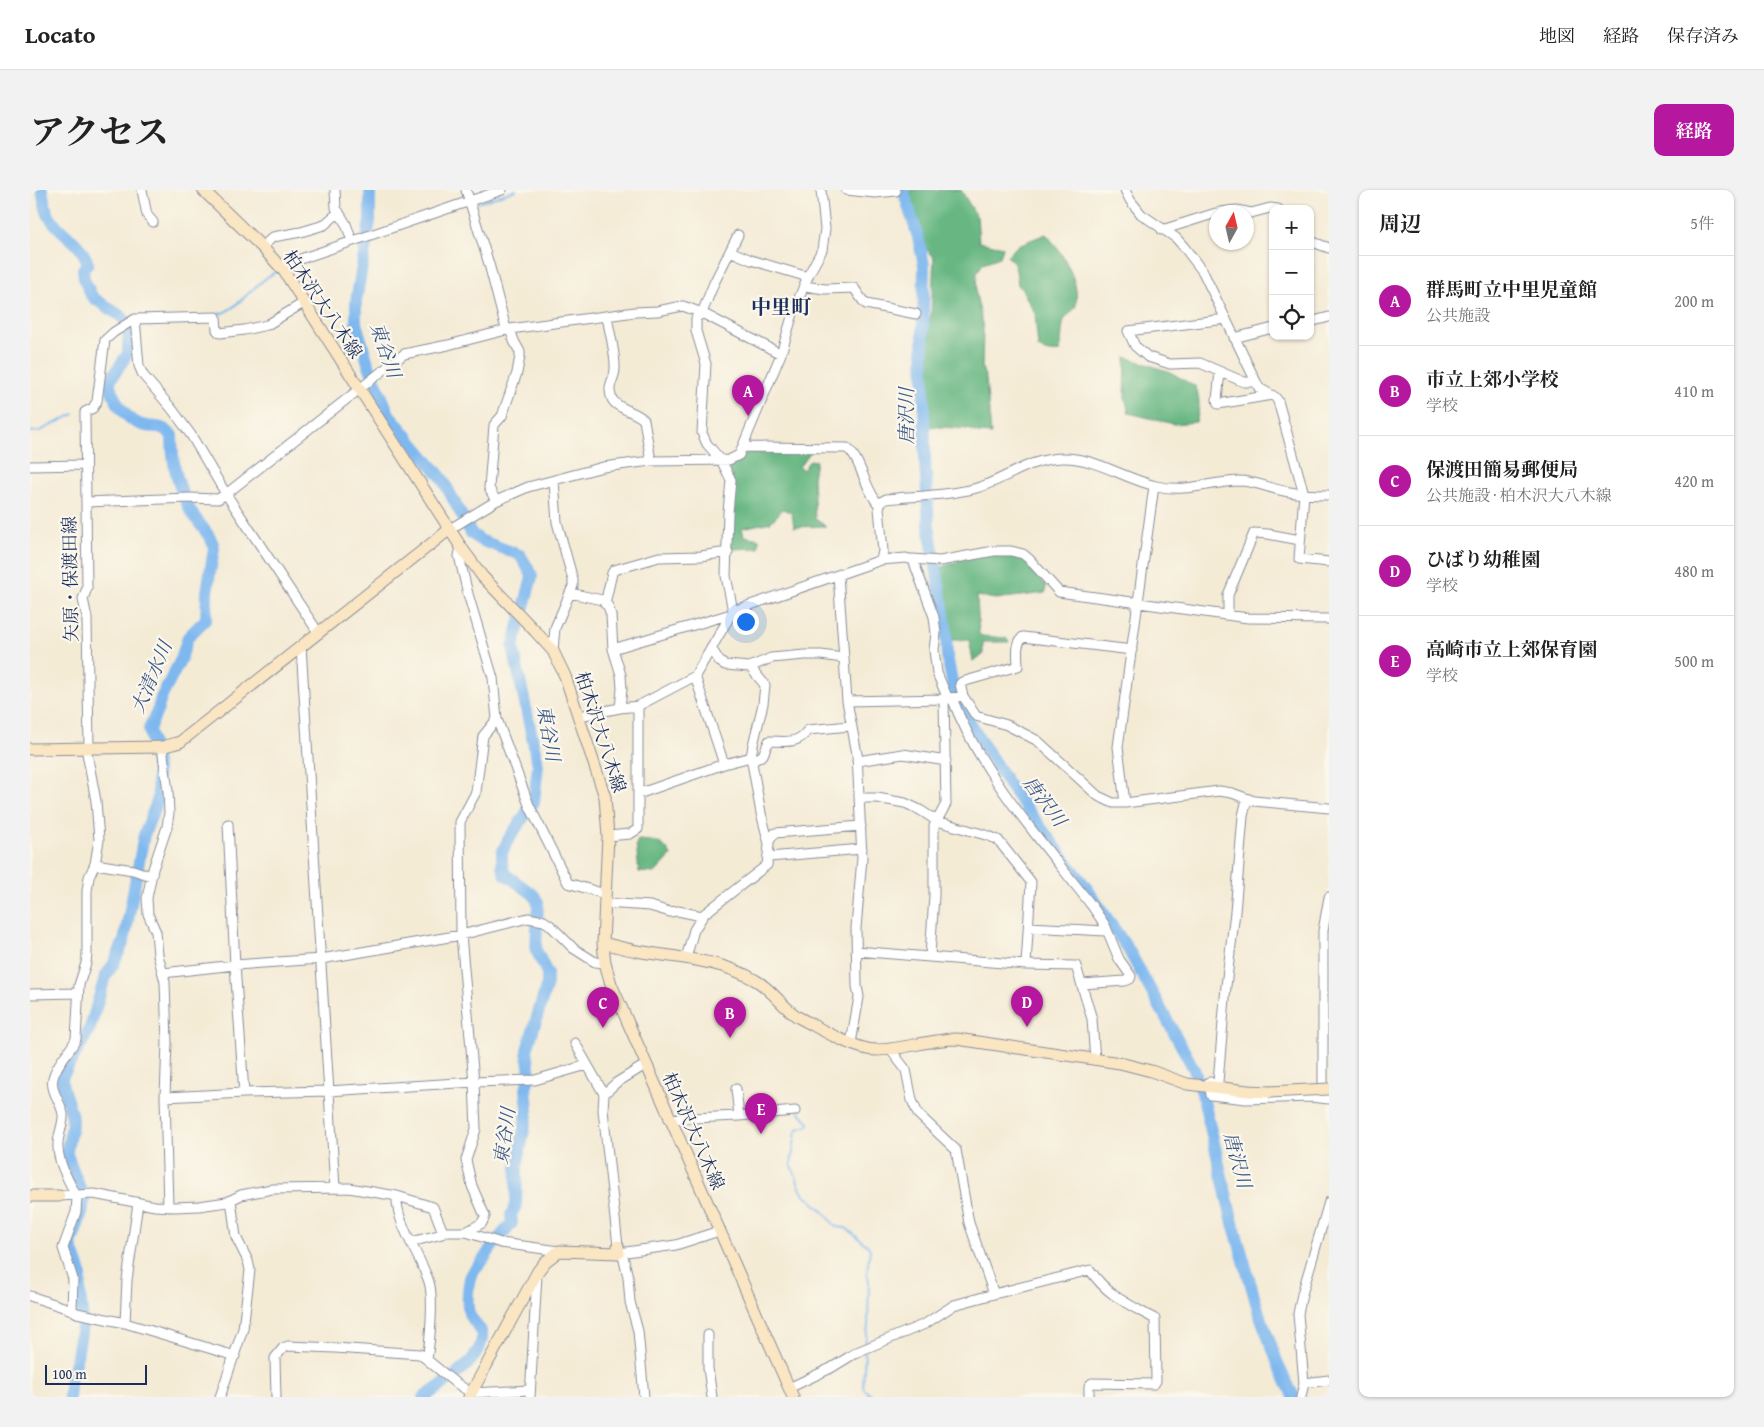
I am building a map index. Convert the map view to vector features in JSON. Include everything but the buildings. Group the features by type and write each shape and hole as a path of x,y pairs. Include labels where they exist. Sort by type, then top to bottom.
{"street":[{"path":"142,190 147,215 153,222"},
{"name":"柏木沢大八木線","path":"203,190 280,266 305,302 359,390 454,526 461,547 482,576 553,651 565,676 603,788 607,807 608,836 603,943 605,963 611,984 645,1065 791,1392"},
{"path":"335,190 335,203 354,240"},
{"path":"466,190 508,329 520,352 517,373 502,416 494,425 489,488 496,501"},
{"path":"280,266 502,190"},
{"path":"30,749 160,747 180,742 454,526 496,501 528,487 603,467 650,461 729,460 735,458 739,455 743,446 781,354 794,310 822,250 825,229 821,190"},
{"path":"846,190 875,193 896,191"},
{"path":"1125,190 1141,214 1176,238 1203,272 1256,382 1262,391 1272,395 1278,401 1304,494 1299,559 1329,562"},
{"path":"1254,212 1269,208"},
{"path":"262,247 273,237 301,232 324,225 339,212"},
{"path":"1162,230 1209,216"},
{"path":"578,716 638,706 695,676 732,613 732,600 726,581 731,480 721,460 707,444 702,433 706,364 696,331 696,318 702,313 714,283 738,235"},
{"path":"1314,243 1329,248"},
{"path":"730,251 750,260 808,277"},
{"path":"804,286 825,289 854,288 862,302 866,304 916,314"},
{"path":"305,302 267,324 222,333 217,330 216,317 134,320 139,366 143,375 172,408 226,494 318,632"},
{"path":"86,502 183,498 218,499 404,354 448,345 508,329 683,306 702,313 781,354"},
{"path":"607,316 616,371 610,382 612,398 616,404 644,420 650,461"},
{"path":"1314,321 1329,317"},
{"path":"1226,319 1128,331 1135,346 1148,356 1170,364 1200,363 1244,382 1256,382"},
{"name":"矢原・保渡田線","path":"81,1194 58,1154 58,1143 63,1118 60,1105 52,1088 52,1080 61,1059 73,1046 78,1029 78,994 87,954 87,891 89,877 95,864 99,840 96,801 87,748 87,618 83,599 87,588 85,412 93,408 97,401 105,340 121,327 134,320"},
{"path":"1234,338 1269,329"},
{"path":"1220,372 1218,404 1272,395"},
{"path":"743,446 846,448 852,454 873,498 879,505 884,551 880,560"},
{"path":"879,505 886,499 935,495 974,489 1026,465 1062,458 1087,462 1154,486 1180,490 1239,481 1304,494 1329,495"},
{"path":"30,466 85,465"},
{"path":"553,651 556,628 573,586 557,522 554,481"},
{"path":"1125,803 1118,747 1154,486"},
{"path":"1228,614 1228,595 1254,533 1300,540"},
{"path":"461,547 459,556 468,594 493,678 497,719 529,806 568,883 604,898 650,906 670,912 678,911 702,916"},
{"path":"613,649 732,613 880,560 912,559 940,561 994,551 1011,551 1023,554 1059,592 1248,618 1329,618"},
{"path":"605,604 614,570 659,557 700,556 728,552"},
{"path":"912,559 934,617 936,633 934,650 937,673 960,720 1001,788 1105,925 1117,956 1131,974 1131,978 1125,981 1082,984"},
{"path":"838,575 847,701 857,761 862,849 856,928 857,986 859,997 851,1043"},
{"path":"570,593 602,600 611,615 613,649 621,675 620,708"},
{"path":"1132,650 1023,637 1018,644 1018,666 962,682 960,684 962,696 976,716 1007,726 1038,741 1098,796 1114,803 1218,791 1232,793 1261,802 1329,808"},
{"path":"302,646 335,1188"},
{"path":"711,648 724,665 750,667 771,658 805,655 843,658"},
{"path":"686,958 694,930 702,916 749,878 765,868 769,857 768,841 761,813 752,759 752,745 763,704 765,685 750,667"},
{"path":"695,676 724,764"},
{"path":"847,701 962,696"},
{"path":"930,956 934,896 934,826 946,804 949,698"},
{"path":"608,836 630,834 638,829 638,706"},
{"path":"466,1232 482,1223 485,1216 472,1186 466,1160 476,1129 474,1082 461,935 460,822 476,792 483,736 493,721 497,719"},
{"path":"638,794 724,764 763,755 768,741 793,742 802,739 808,730 850,726"},
{"path":"160,747 168,790 169,813 167,826 151,876 147,898 148,914 156,932 158,955 165,982 167,1042 165,1097 168,1207"},
{"path":"857,761 903,754 946,761"},
{"path":"859,798 877,798 905,804 920,810 937,821 998,840 1031,882 1026,965"},
{"path":"1247,799 1243,816 1236,902 1226,986 1207,1085 1211,1095 1246,1099 1329,1099"},
{"path":"228,824 244,1093"},
{"path":"768,841 775,833 861,826"},
{"path":"769,857 862,849"},
{"path":"95,864 137,871 151,876"},
{"path":"1327,1088 1323,930 1329,897"},
{"path":"163,973 235,965 321,959 461,935 533,918 550,925 573,948 595,962 605,963"},
{"path":"1029,927 1106,931"},
{"path":"603,943 637,951 706,962 754,979 770,990 790,1012 798,1017 867,1049 890,1049 933,1040 957,1039 1120,1063 1151,1071 1187,1084 1327,1088"},
{"path":"856,951 1026,965 1076,966 1092,1019 1095,1060"},
{"path":"30,994 78,994"},
{"path":"575,1043 604,1094 603,1110 620,1250 628,1277 630,1302 638,1331 644,1397"},
{"path":"890,1049 906,1070 913,1104 918,1114 956,1150 969,1223 994,1294"},
{"path":"165,1097 535,1080 587,1065"},
{"path":"604,1094 616,1083 645,1065"},
{"path":"1207,1085 1269,1092 1327,1088"},
{"path":"736,1088 739,1116"},
{"path":"669,1119 739,1116 795,1110"},
{"path":"30,1196 81,1194 110,1196 138,1203 168,1207 199,1206 272,1189 335,1188 360,1190 397,1196 433,1207 443,1232"},
{"path":"72,1310 73,1279 63,1248 81,1194"},
{"path":"397,1196 397,1204 411,1242 430,1285 427,1359"},
{"path":"220,1397 243,1330 250,1270 248,1261 236,1237 231,1200"},
{"path":"1300,1397 1304,1383 1298,1314 1329,1202"},
{"path":"125,1323 127,1280 138,1203"},
{"path":"411,1242 442,1234 443,1232 466,1232 501,1243 559,1251 620,1250 676,1245 719,1231"},
{"path":"470,1395 538,1271 545,1262 559,1251"},
{"path":"791,1392 857,1352 925,1324 954,1305 1090,1270 1100,1285 1112,1295 1155,1319 1156,1381 1154,1384 1092,1383 1089,1386 1089,1397"},
{"path":"276,1397 275,1358 283,1348 288,1346 420,1354 470,1395 530,1393 538,1271"},
{"path":"30,1296 77,1313 125,1323 235,1356"},
{"path":"708,1336 708,1368 712,1397"},
{"path":"1304,1383 1329,1380"}],"green space":[{"path":"910,190 961,190 977,217 979,242 1003,247 1000,257 983,263 977,273 976,293 983,328 982,368 986,379 991,434 978,433 968,429 927,426 922,337 931,316 934,258 917,237 907,202"},
{"path":"1046,234 1064,258 1072,276 1077,296 1075,307 1063,324 1060,352 1049,352 1038,348 1035,314 1018,285 1013,262 1007,256 1018,245"},
{"path":"1126,357 1170,372 1196,387 1199,404 1196,422 1174,424 1129,413 1125,397"},
{"path":"750,449 812,450 799,467 803,470 810,460 816,461 813,478 815,519 826,526 794,527 792,513 783,509 771,522 742,528 744,536 759,539 759,548 731,549 730,513 733,482 727,464 740,460"},
{"path":"991,554 1011,554 1024,557 1046,586 1045,593 996,599 977,596 979,634 982,636 1006,638 1009,642 983,642 983,655 973,661 969,640 953,640 941,604 936,570 962,559"},
{"path":"638,840 657,842 665,847 671,856 655,873 639,872 636,844"}],"waterway":[{"name":"大清水川","path":"42,190 49,216 85,256 88,264 83,269 84,279 91,295 122,317 129,326 128,353 109,382 114,397 122,410 132,420 146,426 162,428 172,435 174,464 182,492 190,510 211,539 214,548 207,592 206,619 188,637 181,659 161,698 149,729 157,768 158,799 144,835 124,941 105,977 90,1028 62,1077 63,1088 72,1119 67,1154 84,1199 82,1213 71,1245 81,1273 80,1295 83,1320 77,1356 71,1375 69,1397"},
{"name":"東谷川","path":"370,190 370,221 356,301 356,323 368,363 389,414 442,478 471,533 480,540 520,555 532,577 513,647 538,765 534,802 508,840 502,853 502,865 505,874 534,895 538,903 536,950 547,973 547,984 527,1050 530,1074 526,1089 528,1109 517,1166 516,1205 511,1215 512,1223 473,1271 469,1282 468,1308 471,1318 481,1332 481,1345 469,1363 424,1397"},
{"path":"475,204 516,190"},
{"name":"唐沢川","path":"903,190 918,237 924,265 925,460 929,526 946,627 947,656 954,691 969,722 1011,788 1086,887 1128,949 1194,1069 1202,1093 1232,1219 1259,1313 1280,1369 1294,1397"},
{"path":"218,314 233,307 270,275 278,271"},
{"path":"30,432 40,431 74,414"},
{"path":"799,1111 809,1123 808,1126 798,1129 796,1132 791,1164 802,1192 825,1213 836,1227 846,1228 868,1246 870,1250 867,1272 869,1281 868,1326 865,1345"},
{"path":"865,1352 863,1386 873,1397"}],"place":[{"name":"群馬町立中里児童館","path":"748,416"},
{"name":"ひばり幼稚園","path":"1027,1027"},
{"name":"保渡田簡易郵便局","path":"603,1028"},
{"name":"市立上郊小学校","path":"730,1038"},
{"name":"高崎市立上郊保育園","path":"761,1134"}],"district":[{"name":"中里町","path":"781,306"}]}
